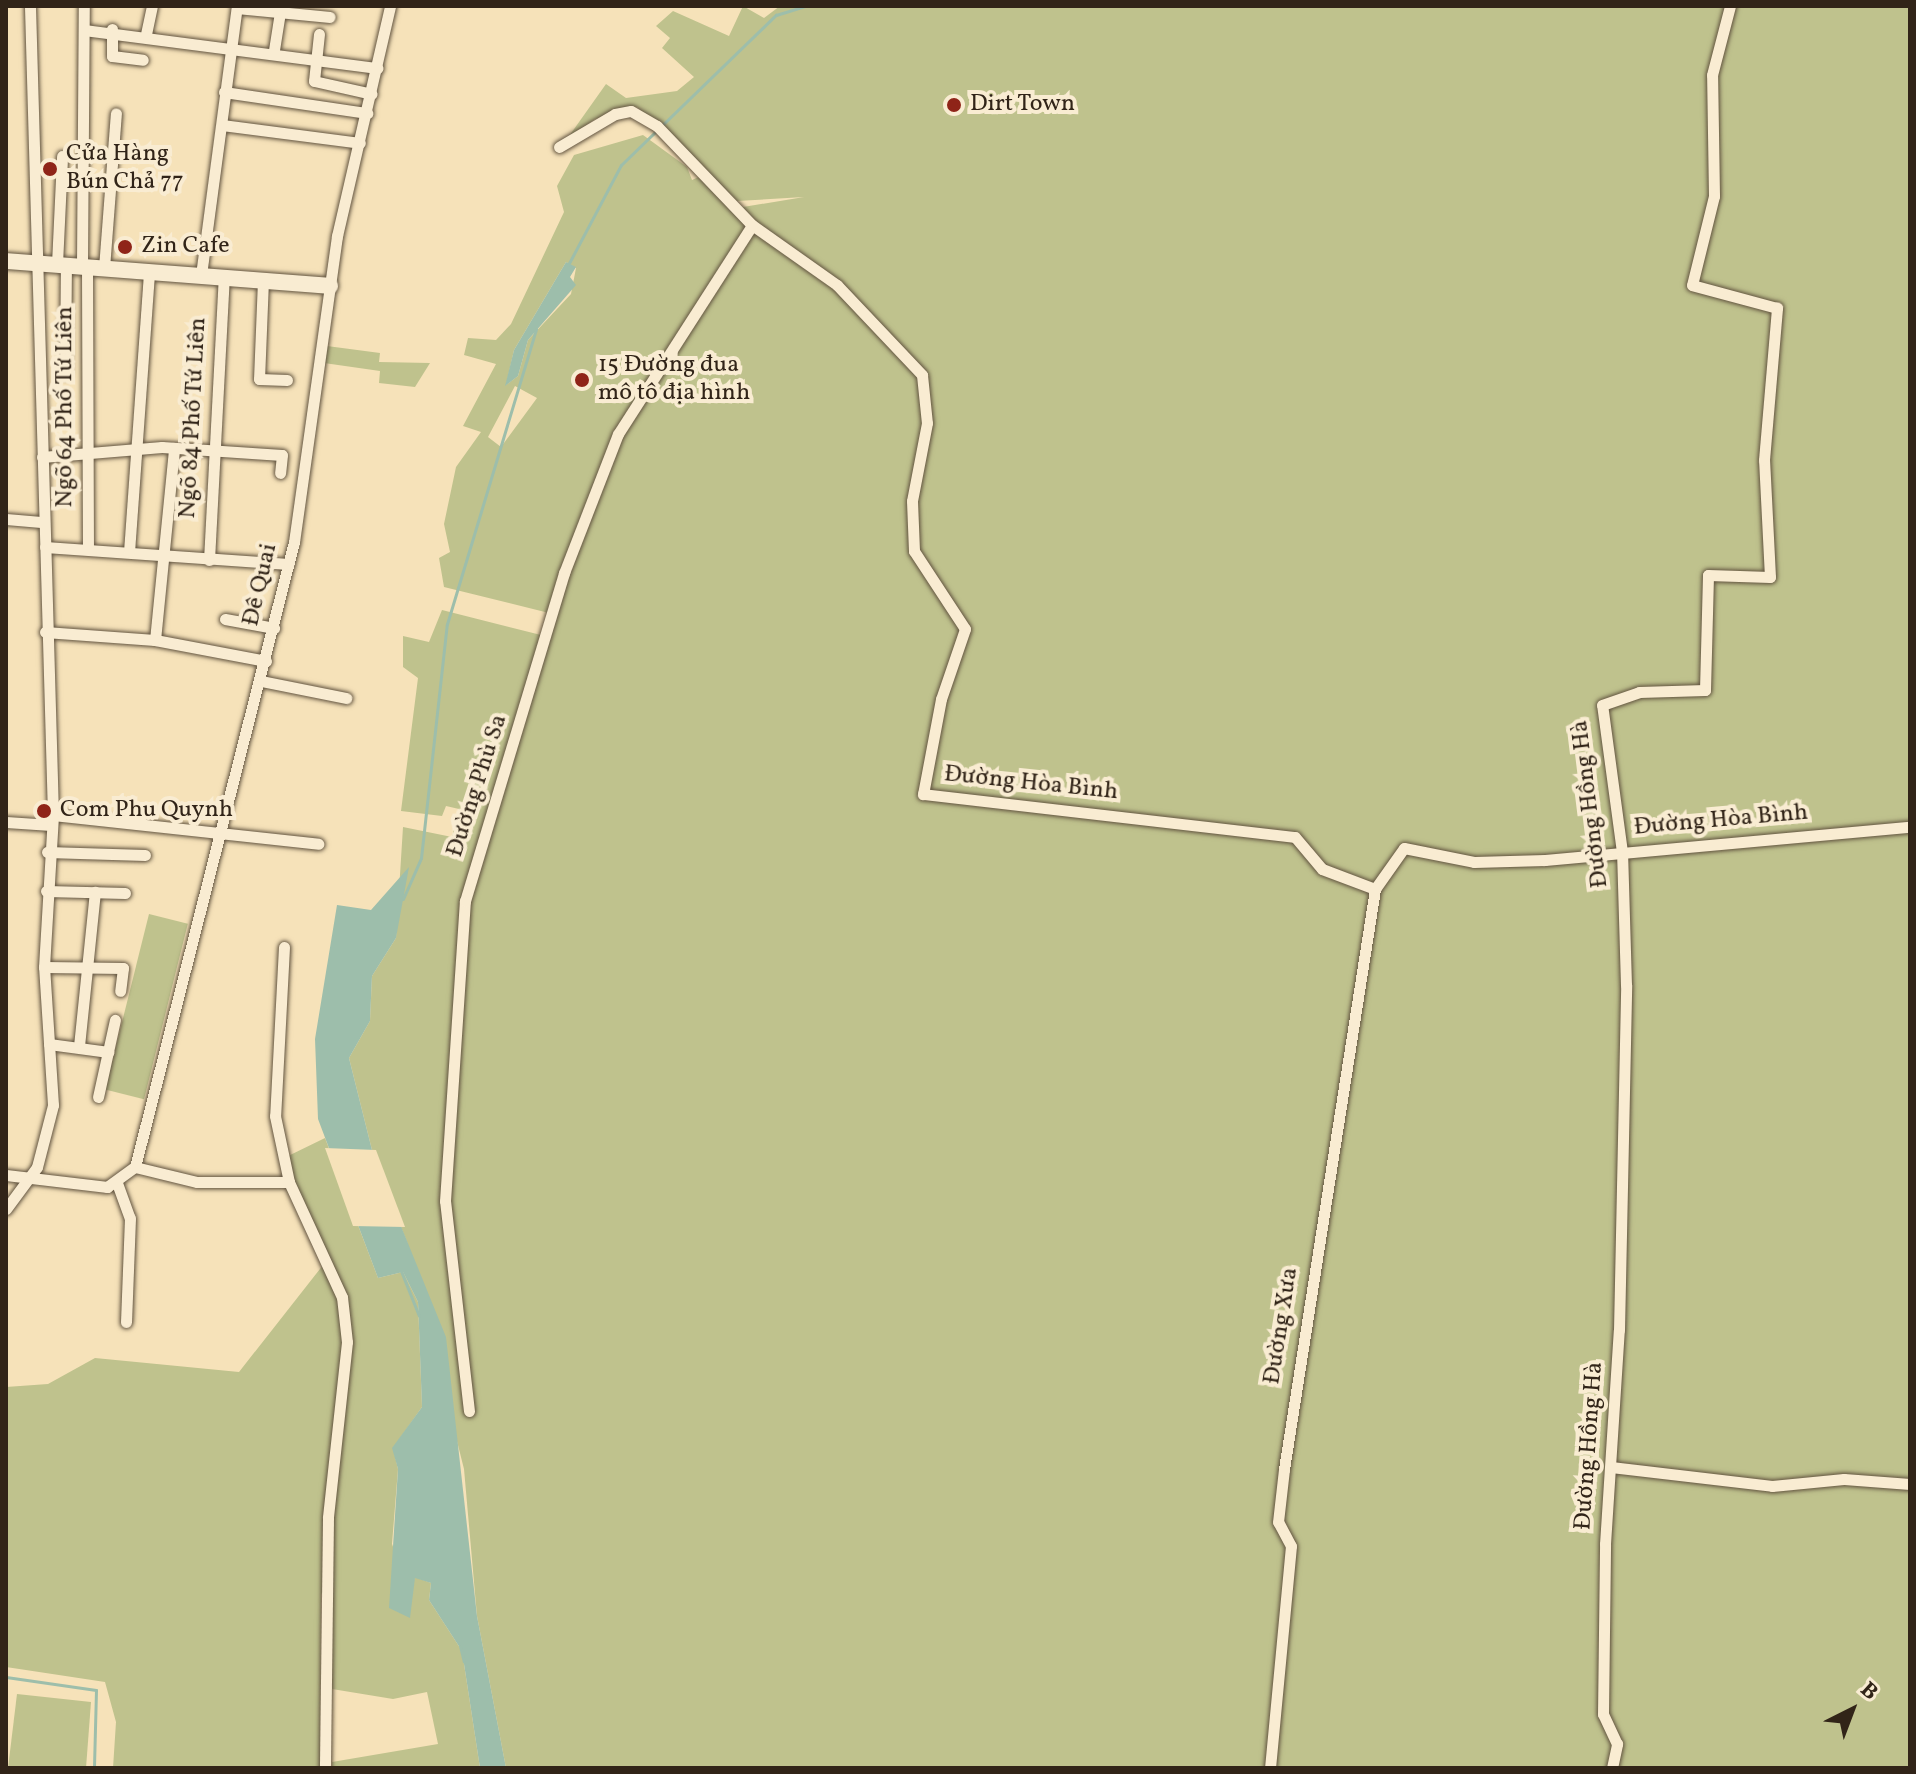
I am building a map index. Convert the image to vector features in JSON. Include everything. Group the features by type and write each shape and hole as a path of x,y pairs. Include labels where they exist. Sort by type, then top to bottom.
{"street":[{"path":"6,1209 28,1179 51,1133 44,967 47,852 52,820 42,457 32,263 30,6"},
{"path":"79,266 84,6"},
{"path":"146,34 152,6"},
{"name":"Đê Quai","path":"135,1167 266,661 309,469 330,286 390,6"},
{"name":"Đường Hồng Hà","path":"1612,1768 1617,1744 1603,1714 1618,1152 1627,1094 1622,852 1602,705 1639,692 1705,690 1708,575 1770,577 1764,481 1777,308 1692,285 1714,196 1712,75 1730,6"},
{"path":"201,275 237,7 330,17"},
{"path":"274,50 280,12"},
{"path":"84,30 112,29 318,55 378,68"},
{"path":"112,29 112,56 143,60"},
{"path":"319,34 314,81 372,94"},
{"path":"224,92 367,113"},
{"name":"Đường Hòa Bình","path":"559,147 631,111 677,143 752,225 837,285 922,375 927,423 912,501 914,551 965,629 941,699 923,794 1295,837 1322,869 1375,889 1404,848 1474,862 1910,827"},
{"path":"65,373 79,266 116,113"},
{"path":"222,125 360,143"},
{"path":"62,156 79,266"},
{"name":"Đường Phù Sa","path":"469,1411 445,1201 465,901 564,573 618,434 752,225"},
{"path":"6,261 330,286"},
{"name":"Ngõ 64 Phố Tứ Liên","path":"79,266 88,457 88,547"},
{"path":"129,552 131,454 149,271"},
{"name":"Ngõ 84 Phố Tứ Liên","path":"209,560 224,277"},
{"path":"263,280 259,379 287,380"},
{"path":"42,457 88,457 174,448 282,455 280,473"},
{"path":"155,640 174,448"},
{"path":"6,519 44,522"},
{"path":"45,547 88,547 209,560 288,564"},
{"path":"225,619 274,628"},
{"path":"45,632 155,640 266,661"},
{"path":"261,681 346,698"},
{"path":"6,822 134,819 318,844"},
{"path":"47,852 145,855"},
{"name":"Đường Xưa","path":"1270,1768 1291,1546 1278,1522 1282,1482 1375,889"},
{"path":"46,891 125,893"},
{"path":"79,1046 95,892"},
{"path":"284,947 275,1116 289,1182 334,1272 347,1342 328,1518 325,1768"},
{"path":"44,967 123,968 120,991"},
{"path":"98,1097 115,1020"},
{"path":"49,1044 108,1052"},
{"path":"6,1175 88,1188 117,1183 135,1167 197,1182 289,1182"},
{"path":"117,1183 130,1218 126,1322"},
{"path":"1611,1467 1772,1486 1844,1479 1910,1484"}],"green space":[{"path":"743,6 764,18 780,6 1910,6 1910,1768 506,1768 477,1616 464,1469 407,1242 375,1162 349,1058 370,1021 372,976 396,938 403,827 452,837 459,809 446,806 442,816 401,811 418,678 403,667 403,636 429,642 442,610 541,635 549,613 444,587 439,558 450,552 444,524 456,467 481,432 463,426 496,364 464,355 468,338 496,340 511,324 564,212 557,186 574,155 643,135 687,167 692,180 703,175 751,217 743,207 804,197 737,201 637,107 595,119 567,139 606,84 626,98 677,91 694,77 662,48 670,38 656,26 673,11 729,36","holes":["566,262 576,268 571,294 528,340 518,376 506,385 514,350","515,386 537,398 501,447 488,437"]},
{"path":"327,346 380,353 379,362 430,363 415,387 379,383 380,371 324,363"},
{"path":"149,914 188,924 144,1099 105,1090"},
{"path":"325,1138 378,1278 403,1272 418,1302 422,1407 393,1448 398,1469 392,1544 410,1593 415,1577 431,1583 429,1600 462,1651 480,1768 332,1768 332,1762 438,1744 427,1692 393,1699 332,1689 332,1615 321,1593 320,1768 113,1768 116,1722 105,1682 6,1667 6,1387 48,1384 95,1358 239,1372 327,1260 289,1182 286,1157"},
{"path":"17,1694 91,1702 86,1768 8,1768"}],"shaded area":[{"path":"566,262 576,267 570,277 576,285 528,340 518,376 505,386 514,350"},
{"path":"409,867 396,938 372,976 370,1021 349,1058 375,1162 446,1337 477,1616 506,1768 480,1768 462,1651 429,1600 431,1583 415,1578 410,1618 389,1608 398,1469 392,1448 422,1407 418,1302 403,1272 378,1278 318,1119 315,1039 337,905 371,910"}],"pier":[{"path":"325,1148 376,1150 405,1227 353,1226"}],"waterway":[{"path":"568,265 621,165 776,15 806,6"},
{"path":"403,899 421,858 447,624 536,329"},
{"path":"401,1271 419,1316"},
{"path":"460,1646 464,1662"},
{"path":"6,1677 96,1690 94,1768"}],"place":[{"name":"Dirt Town","path":"954,105"},
{"name":"Cửa Hàng Bún Chả 77","path":"50,169"},
{"name":"Zin Cafe","path":"125,247"},
{"name":"15 Đường đua mô tô địa hình","path":"582,380"},
{"name":"Com Phu Quynh","path":"44,811"}]}
